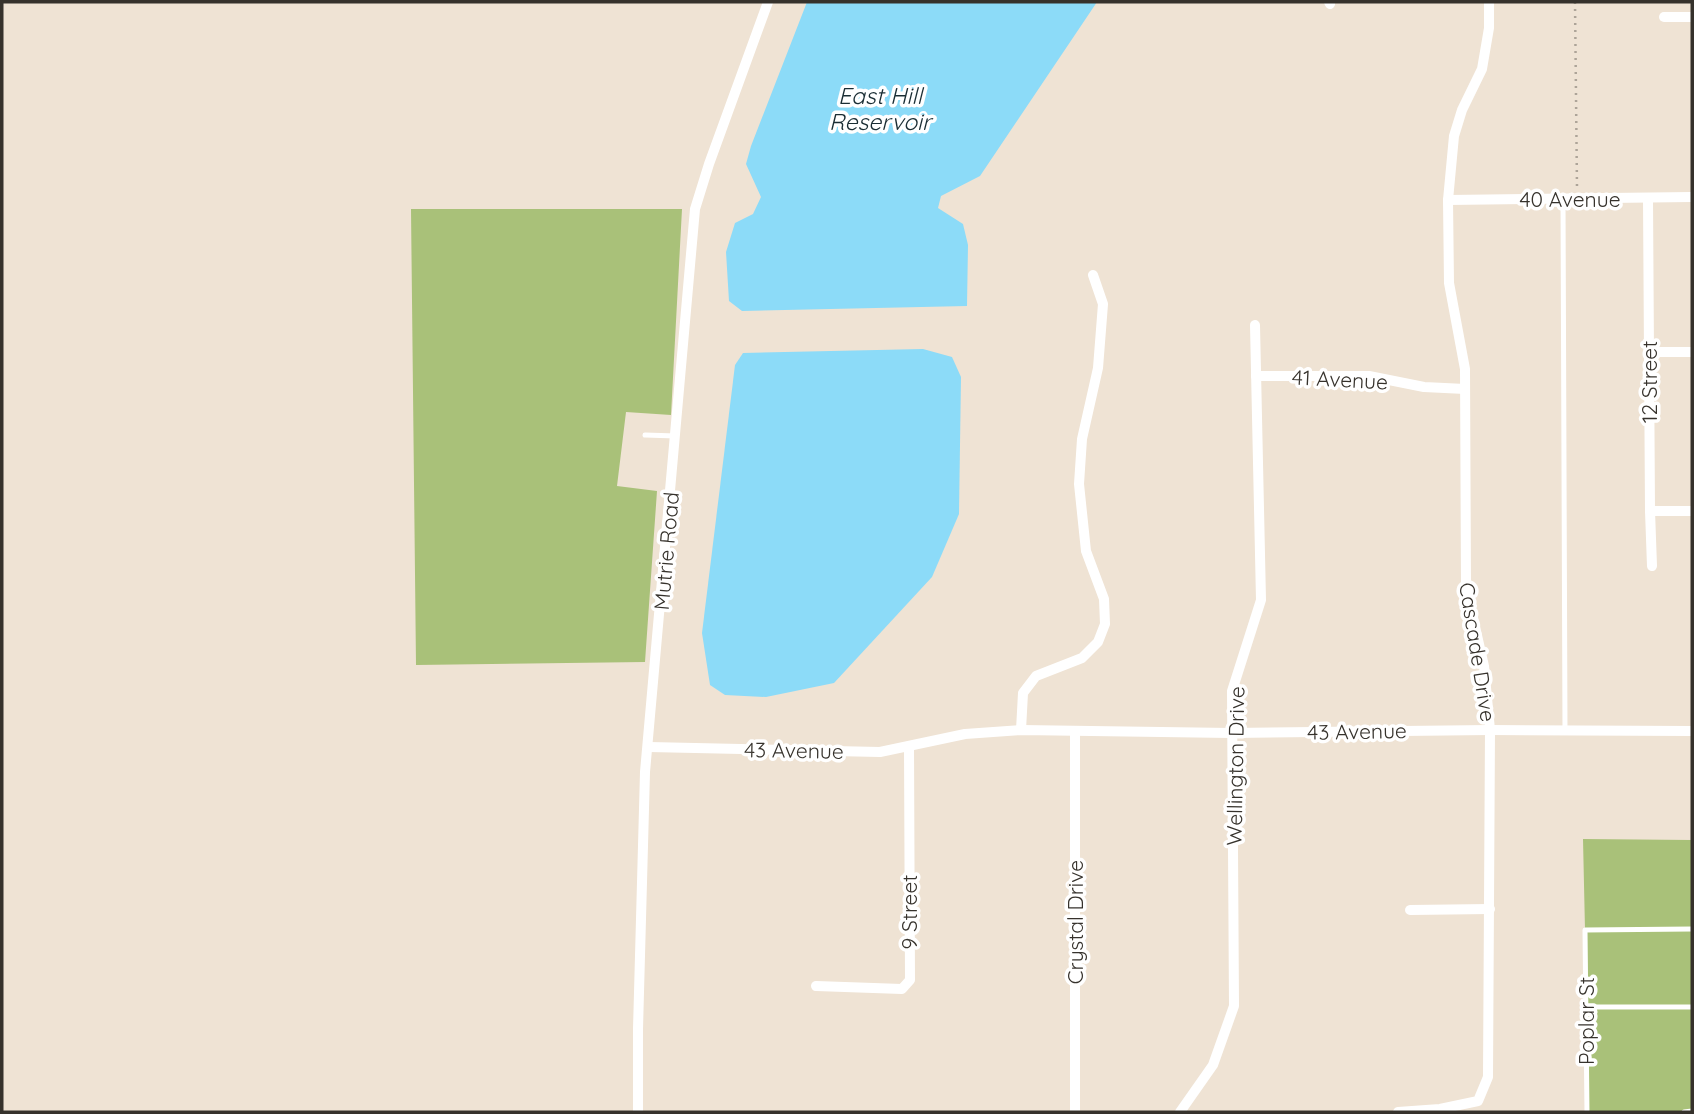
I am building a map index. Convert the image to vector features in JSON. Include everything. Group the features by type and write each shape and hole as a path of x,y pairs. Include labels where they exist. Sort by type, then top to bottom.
{"street":[{"name":"Mutrie Road","path":"638,1112 645,786 695,209 768,2"},
{"name":"Cascade Drive","path":"1398,1112 1440,1109 1478,1101 1488,1077 1490,730 1485,666 1466,587 1465,369 1449,283 1448,200 1454,136 1462,110 1482,69 1489,28 1489,2"},
{"path":"1664,17 1692,18"},
{"name":"40 Avenue","path":"1448,200 1692,197"},
{"name":"12 Street","path":"1648,199 1652,566"},
{"path":"1021,730 1023,693 1036,676 1082,658 1098,642 1105,624 1104,599 1086,551 1079,484 1082,439 1098,368 1103,304 1093,275"},
{"name":"Wellington Drive","path":"1180,1112 1213,1065 1234,1006 1232,691 1261,600 1255,325"},
{"path":"1649,352 1692,352"},
{"name":"41 Avenue","path":"1256,376 1369,376 1424,387 1465,389"},
{"path":"1650,511 1692,511"},
{"name":"43 Avenue","path":"649,747 880,752 965,734 1021,730 1231,733 1490,730 1692,732"},
{"name":"Crystal Drive","path":"1075,732 1075,1112"},
{"name":"9 Street","path":"816,986 902,989 910,981 909,747"},
{"path":"1410,910 1490,909"}],"lane":[{"path":"1563,198 1565,731"},
{"path":"645,435 676,436"},
{"name":"Poplar St","path":"1587,1112 1586,930 1692,929"},
{"path":"1586,1007 1692,1007"},
{"path":"1684,1112 1692,1111"}],"path":[{"path":"1575,2 1577,198"}],"green space":[{"path":"411,209 682,209 671,415 626,412 617,486 657,491 645,662 416,665"},
{"path":"1583,839 1692,840 1692,1112 1586,1112"}],"water":[{"name":"East Hill Reservoir","path":"807,2 1097,2 980,176 941,196 938,208 963,224 968,245 967,306 742,311 729,301 726,252 735,223 753,214 761,197 746,164"},
{"path":"923,349 952,357 961,377 959,514 932,577 834,683 766,697 725,695 710,685 702,633 735,365 743,353"}]}
